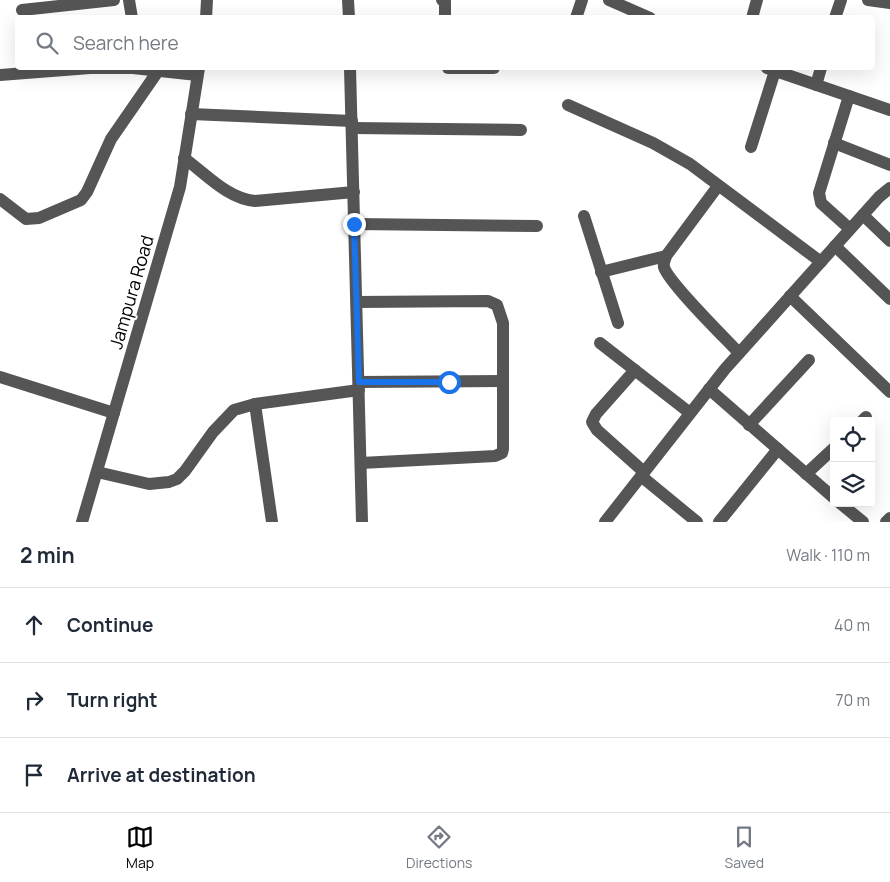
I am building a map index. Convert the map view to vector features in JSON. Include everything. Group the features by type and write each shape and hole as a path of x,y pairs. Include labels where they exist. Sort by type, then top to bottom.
{"street":[{"path":"22,9 114,0"},
{"path":"129,0 132,15"},
{"path":"206,15 207,0"},
{"path":"348,0 349,15"},
{"path":"442,0 445,0 445,15"},
{"path":"577,15 582,0"},
{"path":"609,0 643,15"},
{"path":"753,15 757,0"},
{"path":"837,15 841,0"},
{"path":"868,0 890,3"},
{"path":"0,75 30,70"},
{"path":"0,199 26,219 39,218 81,200 87,192 111,139 158,70 198,71"},
{"path":"350,70 362,522"},
{"path":"751,147 771,70"},
{"path":"774,70 890,110"},
{"path":"816,85 820,70"},
{"name":"Jampura Road","path":"82,522 180,187 198,71"},
{"path":"849,96 820,187 819,198 827,209 850,229"},
{"path":"568,105 665,150 690,164 821,262"},
{"path":"191,114 352,124 521,130"},
{"path":"834,143 890,165"},
{"path":"184,158 234,196 245,200 255,201 354,192"},
{"path":"718,186 666,256 664,262 667,274 739,353"},
{"path":"610,519 642,474 739,353 850,229 890,188"},
{"path":"863,215 890,241"},
{"path":"584,216 618,324"},
{"path":"354,224 537,226"},
{"path":"835,246 890,299"},
{"path":"601,272 666,256"},
{"path":"790,296 890,392"},
{"path":"357,302 479,300 493,302 500,311 502,323 503,449 498,455 361,463"},
{"path":"600,343 690,413"},
{"path":"749,424 809,360"},
{"path":"635,370 596,414 592,422 597,430 642,474 697,522"},
{"path":"0,377 114,413"},
{"path":"97,472 149,484 169,482 185,471 225,418 234,410 255,404 359,386 503,382"},
{"path":"709,389 830,495"},
{"path":"255,404 272,522"},
{"path":"719,522 778,450"},
{"path":"806,474 830,452"},
{"path":"845,507 863,522"},
{"path":"886,522 890,518"}],"route":[{"path":"354,224 359,382 449,382"}]}
